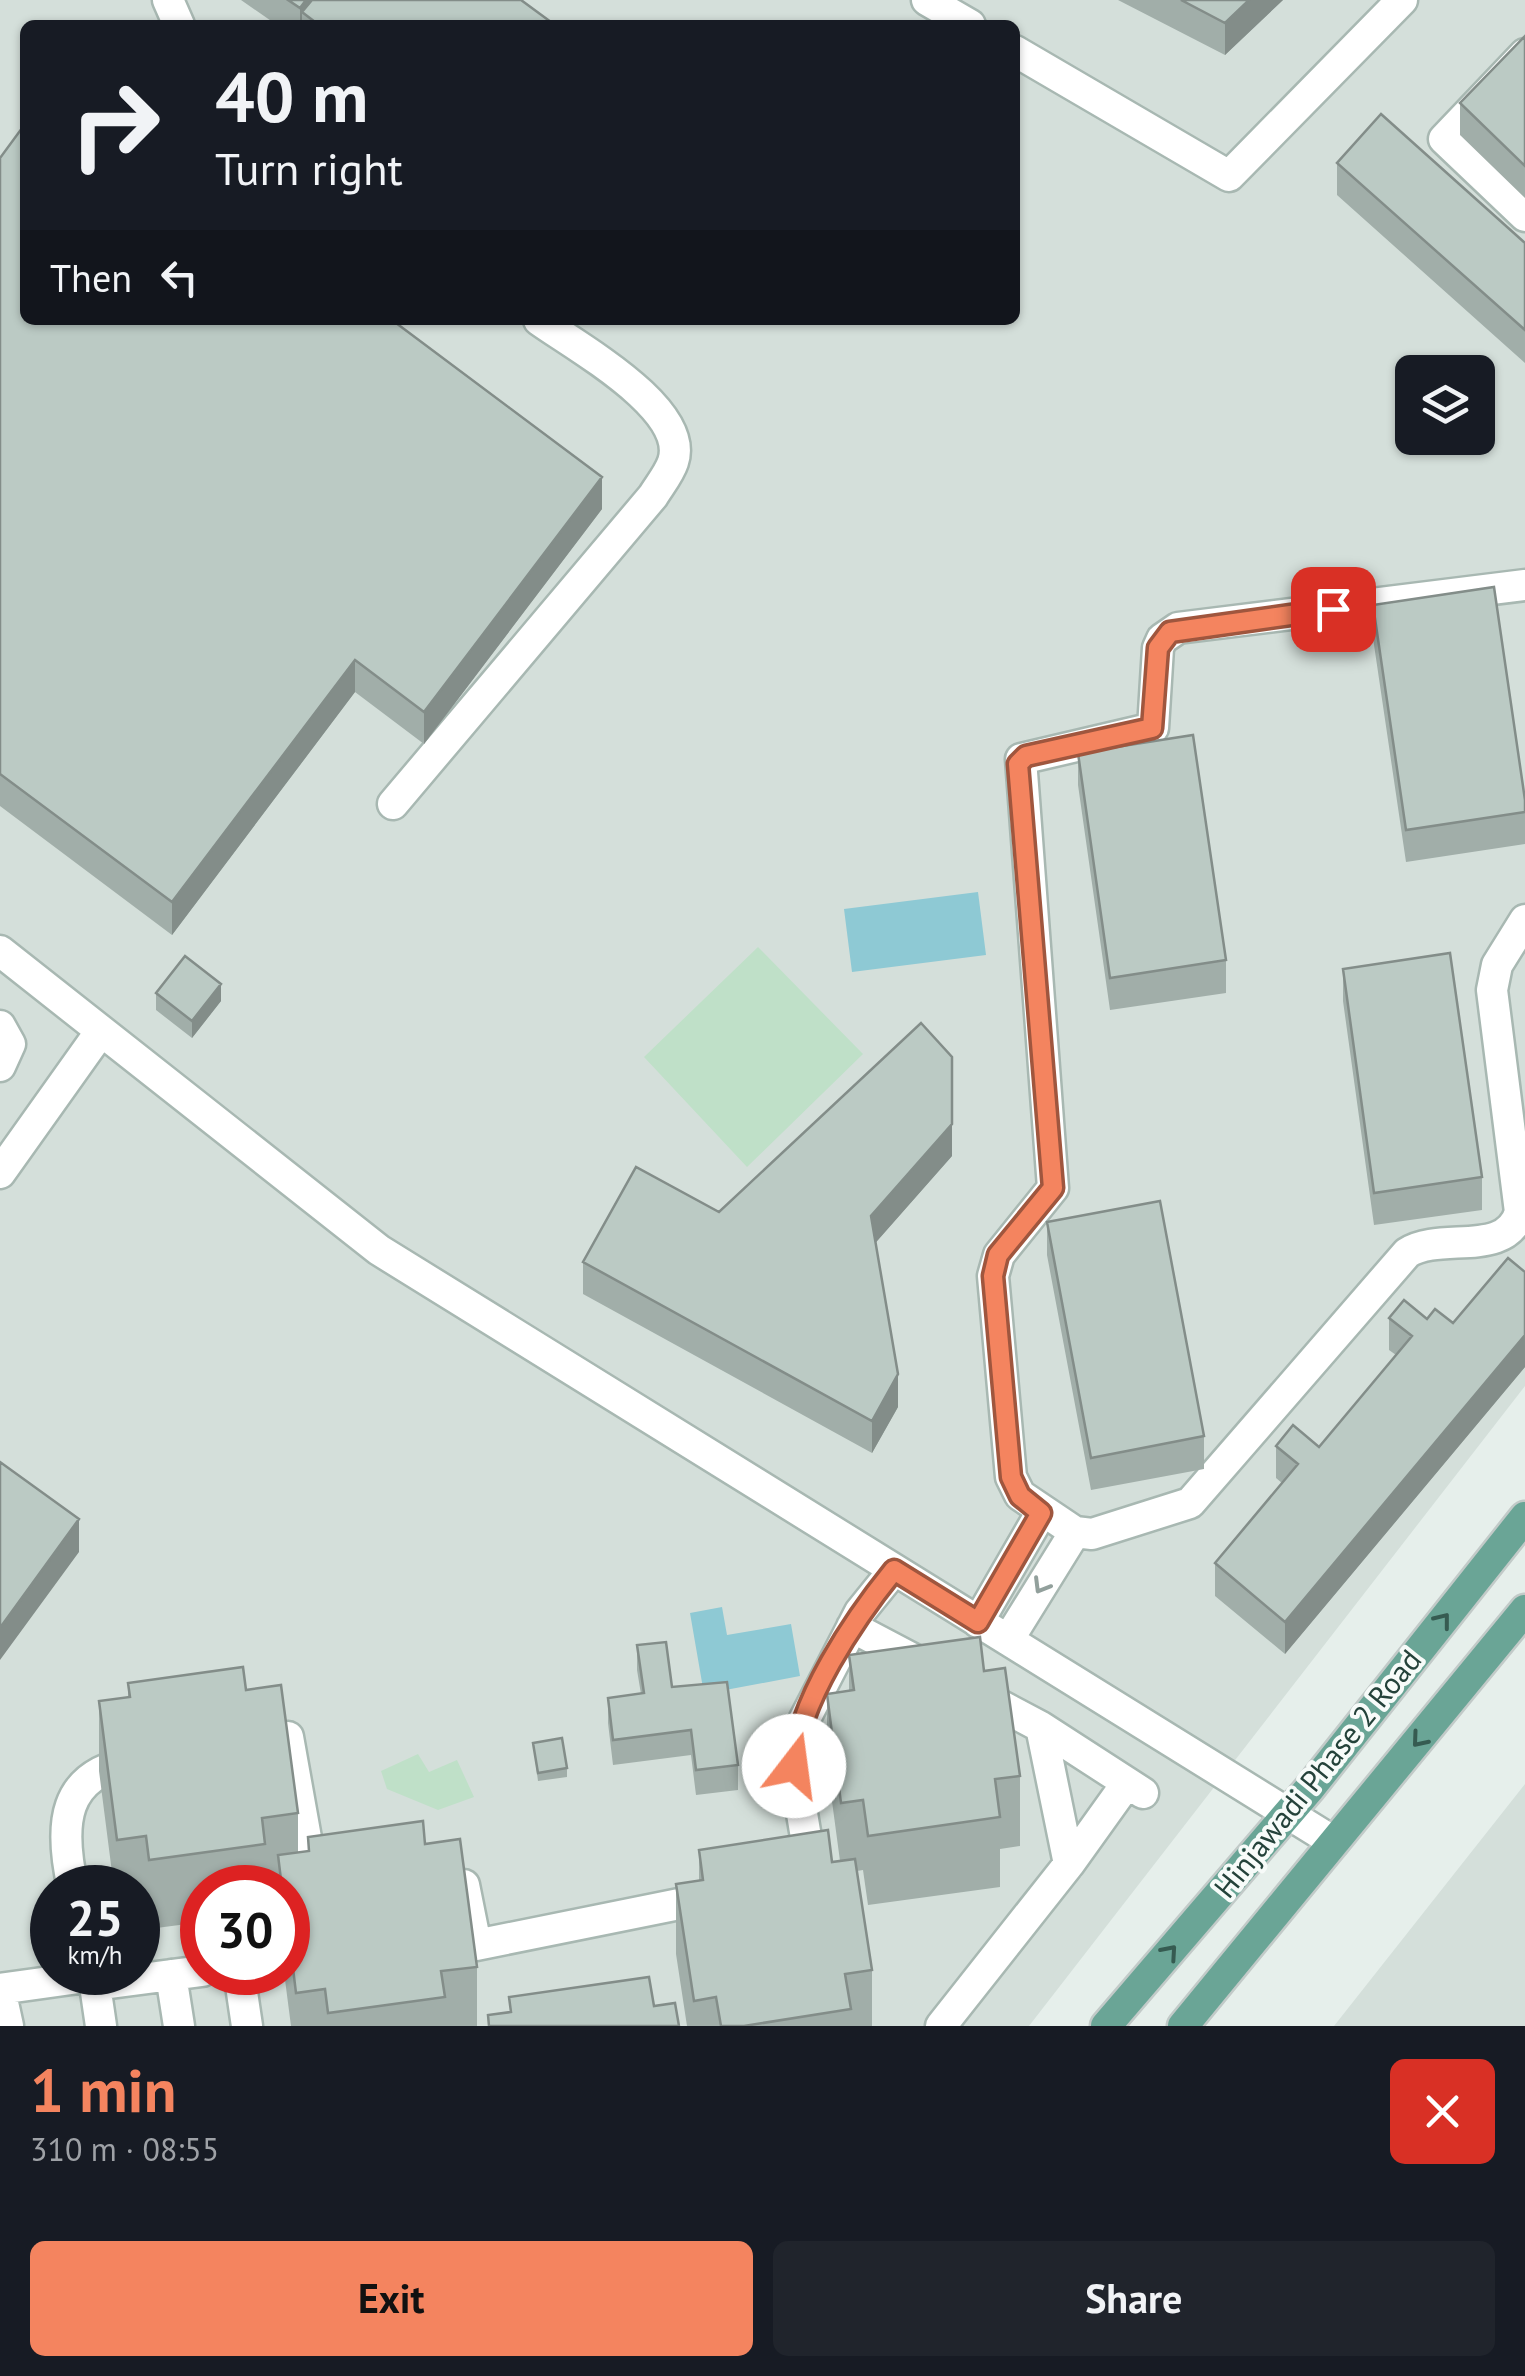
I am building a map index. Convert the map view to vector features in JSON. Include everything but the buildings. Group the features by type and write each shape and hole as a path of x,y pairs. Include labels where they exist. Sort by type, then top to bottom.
{"main road":[{"name":"Hinjawadi Phase 2 Road","path":"1106,2026 1287,1814 1525,1517"},
{"name":"Hinjawadi Phase 2 Road","path":"1183,2026 1525,1610"}],"street":[{"path":"928,0 962,20"},
{"path":"1020,54 1229,176 1402,0"},
{"path":"1525,54 1444,139 1525,216"},
{"path":"394,804 653,496 674,460 671,430 648,398 545,325"},
{"path":"1525,587 1178,628 1162,639 1158,648 1152,728 1021,759 1053,1188 998,1255 993,1276 1011,1477 1020,1496 1075,1532 1092,1534 1190,1503 1408,1253 1432,1243 1492,1240 1516,1223 1520,1212 1492,990 1498,965 1525,920"},
{"path":"0,951 380,1250 1334,1842"},
{"path":"0,1026 10,1044 0,1066"},
{"path":"0,1173 101,1031"},
{"path":"978,1622 1041,1513"},
{"path":"1008,1640 1075,1532"},
{"path":"776,1885 813,1877 794,1766 795,1738 852,1627 894,1570"},
{"path":"852,1627 1041,1727 1135,1788 941,2026"},
{"path":"1041,1727 1070,1864"},
{"path":"214,1749 288,1737 317,1897 335,1896"},
{"path":"67,1865 64,1848 67,1806 104,1766 159,1758"},
{"path":"427,1888 464,1886 476,1945 738,1892"},
{"path":"160,1975 180,1974"},
{"path":"171,1975 179,2026"},
{"path":"8,2026 0,1989 30,1985"},
{"path":"96,1995 101,2026"},
{"path":"243,1995 247,2026"}],"shaded area":[{"path":"0,0 1525,0 1525,1386 1029,2026 0,2026"},
{"path":"1525,1784 1525,2026 1334,2026"}],"green space":[{"path":"758,947 863,1054 747,1167 644,1057"},
{"path":"418,1754 429,1772 457,1760 474,1797 438,1810 387,1789 381,1771"}],"water":[{"path":"978,892 986,955 852,972 844,909"},
{"path":"722,1607 727,1635 791,1624 800,1676 704,1694 690,1613"}],"route":[{"path":"794,1766 795,1738 814,1700 860,1612 894,1570 978,1622 1041,1513 1020,1496 1011,1477 993,1276 998,1255 1053,1188 1018,764 1026,756 1152,728 1158,648 1162,639 1178,628 1333,609"}]}
